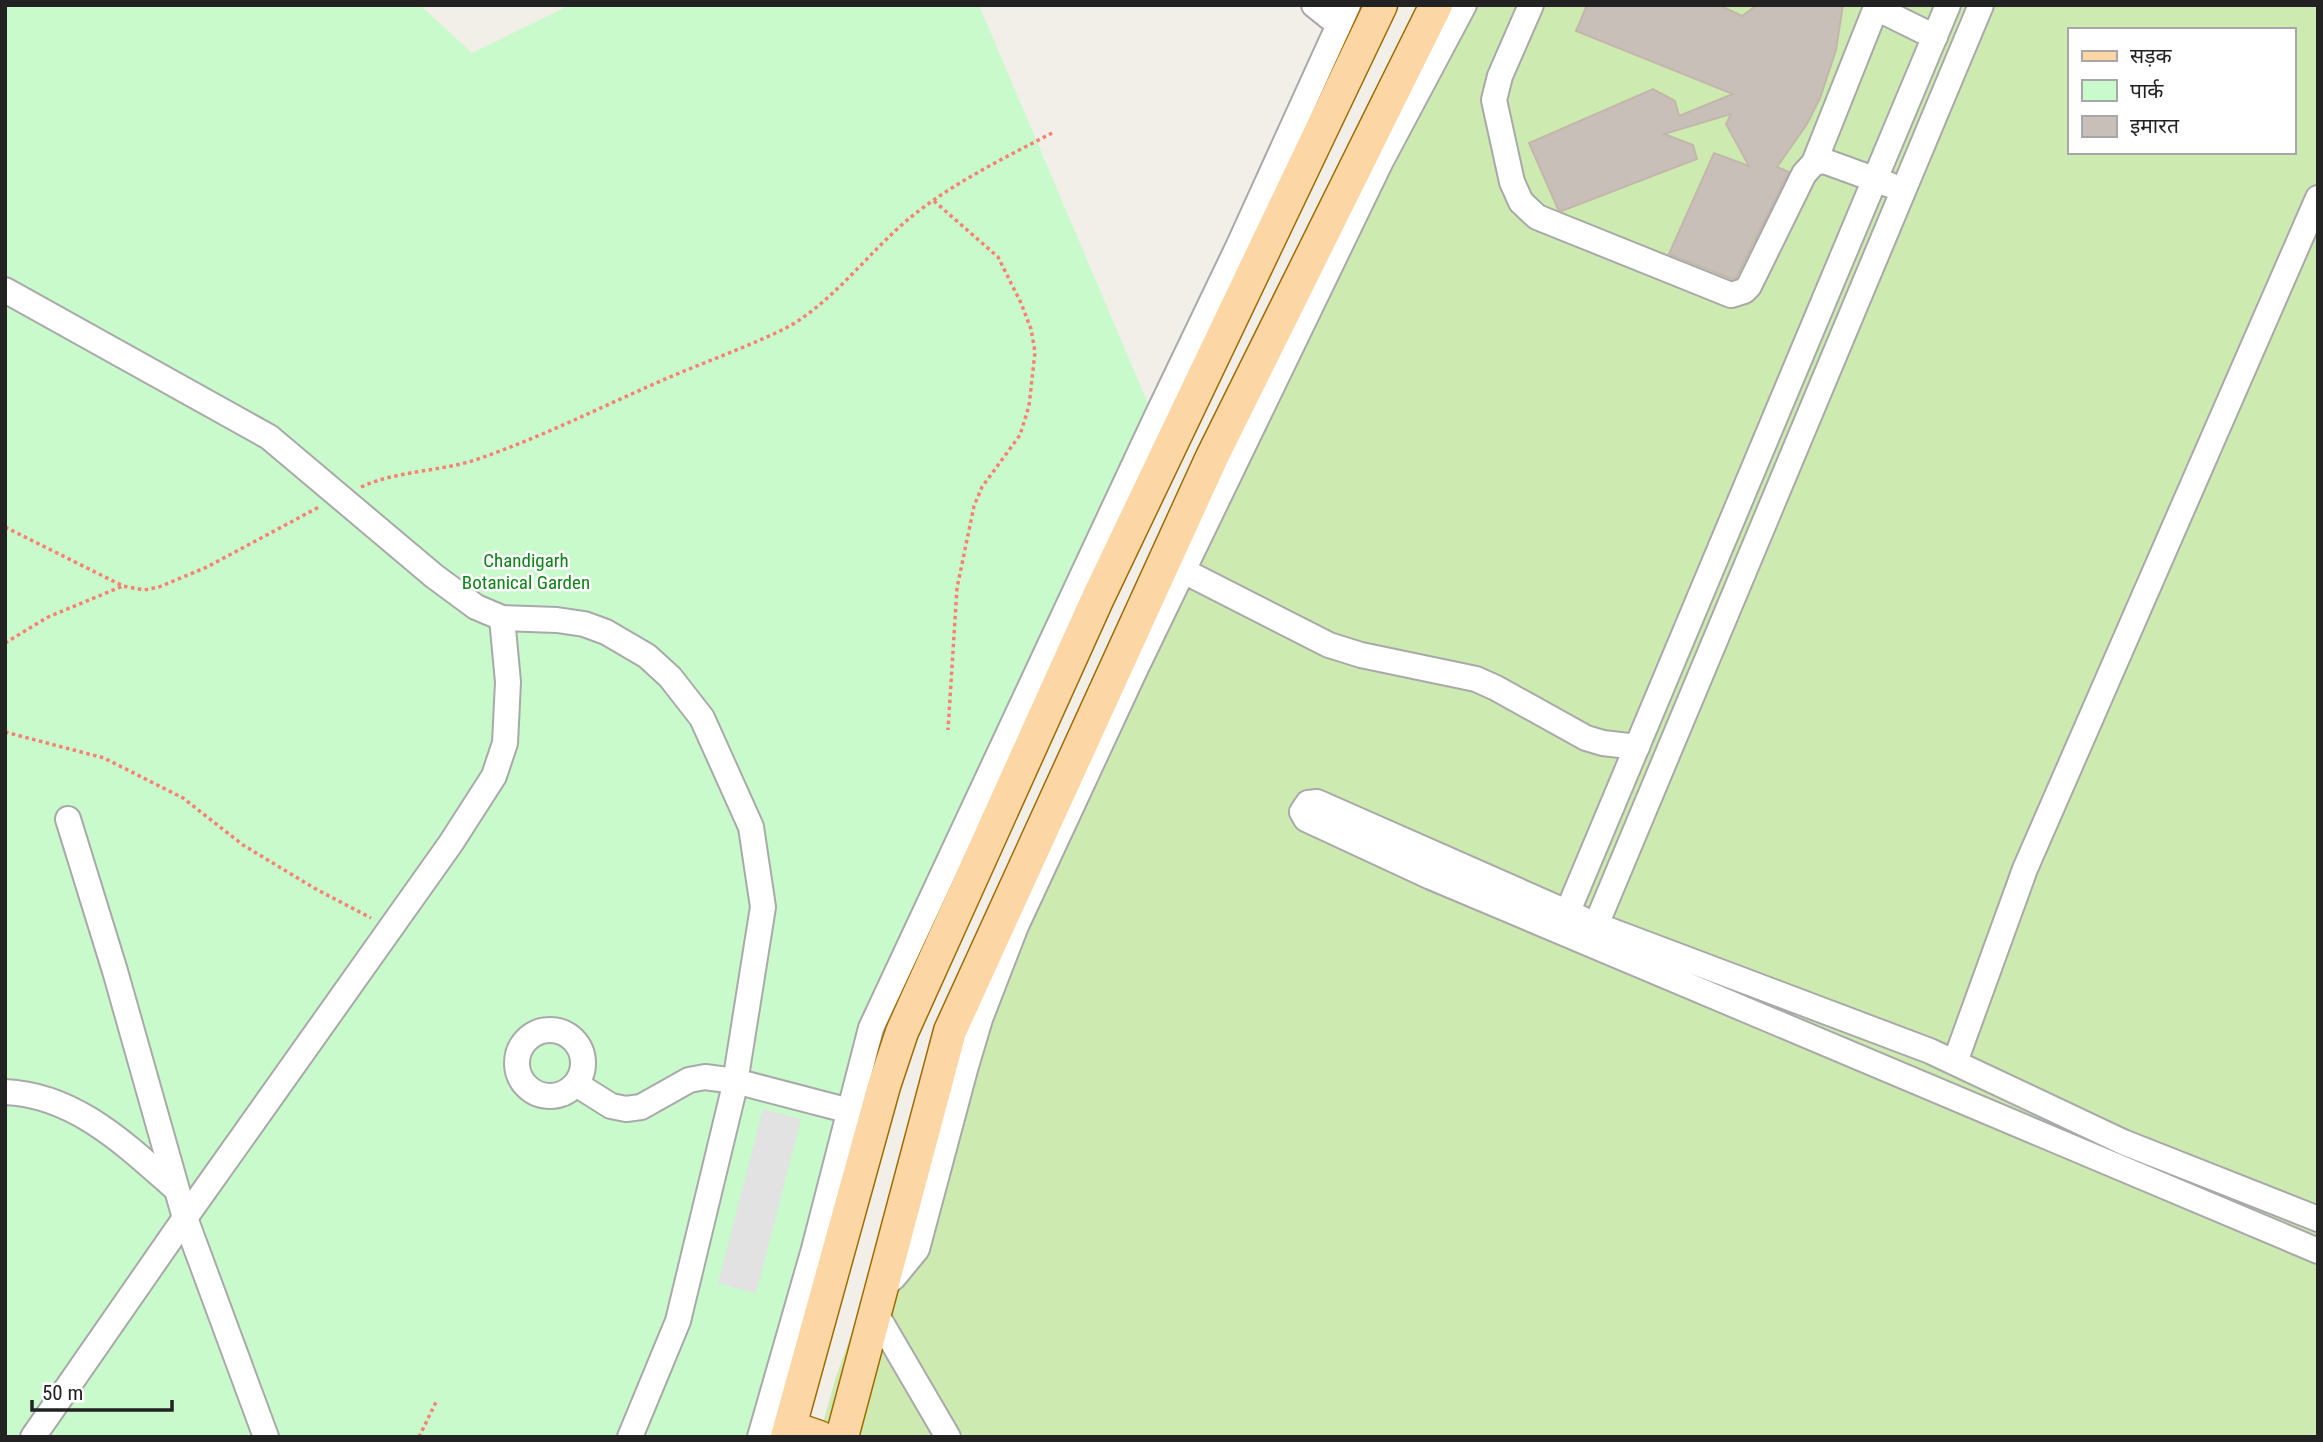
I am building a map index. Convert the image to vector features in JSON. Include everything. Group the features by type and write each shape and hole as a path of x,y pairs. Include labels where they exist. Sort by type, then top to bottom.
{"main road":[{"path":"822,1435 884,1086 902,1032 1097,600 1381,5"},
{"path":"822,1435 878,1300 950,1031 1174,566 1212,457 1436,5"}],"street":[{"path":"760,1437 814,1249 871,1028 1154,420 1232,259 1343,15 1314,5"},
{"path":"1464,5 1174,566 1329,645 1476,679 1586,738 1637,747"},
{"path":"1531,5 1500,76 1494,100 1512,182 1521,202 1537,217 1731,295 1744,291 1749,286 1804,174 1814,163 1877,7 1935,37"},
{"path":"1568,911 1948,5"},
{"path":"1596,925 1981,5"},
{"path":"1814,163 1824,161 1903,190"},
{"path":"1955,1062 2025,869 2318,198"},
{"path":"5,290 269,437 434,576 476,607 502,618 584,624 606,632 647,656 670,677 702,718 751,827 763,907 735,1081 678,1321 630,1437"},
{"path":"33,1437 451,843 494,776 505,743 506,731 508,682 502,618"},
{"path":"2318,1219 2123,1142 1930,1051 1596,925 1317,802 1308,803 1303,808 1306,819 1431,877 2318,1251"},
{"path":"68,819 115,971 185,1218 266,1437"},
{"path":"1917,1081 1930,1051"},
{"path":"576,1084 611,1106 626,1109 642,1107 690,1080 705,1077 735,1081 850,1111"},
{"path":"5,1092 30,1093 73,1108 127,1145 176,1188"},
{"path":"878,1300 948,1437"}],"path":[{"path":"5,527 123,586 144,590 159,587 189,575 339,496 391,475 454,467 486,456 567,424 782,330 806,314 911,217 1052,133"},
{"path":"934,201 998,257 1021,303 1031,330 1035,352 1030,406 1020,435 982,486 974,506 957,588 947,730"},
{"path":"5,643 48,617 123,586"},
{"path":"5,732 104,758 183,798 243,845 314,888 390,929"},
{"path":"419,1437 436,1402"}],"green space":[{"name":"Chandigarh Botanical Garden","path":"5,5 420,5 472,53 570,5 979,5 1155,420 760,1437 5,1437"},
{"path":"1470,5 2318,5 2318,1437 819,1437 836,1377 929,1117"}],"shaded area":[{"path":"763,1109 801,1119 756,1293 718,1283"}],"building":[{"path":"1587,5 1719,5 1742,16 1757,5 1843,5 1836,50 1820,98 1807,124 1777,167 1789,172 1736,278 1732,279 1669,254 1714,153 1749,166 1726,124 1731,114 1664,134 1693,145 1697,159 1562,211 1558,209 1529,143 1653,89 1675,101 1679,116 1733,94 1576,31"}]}
